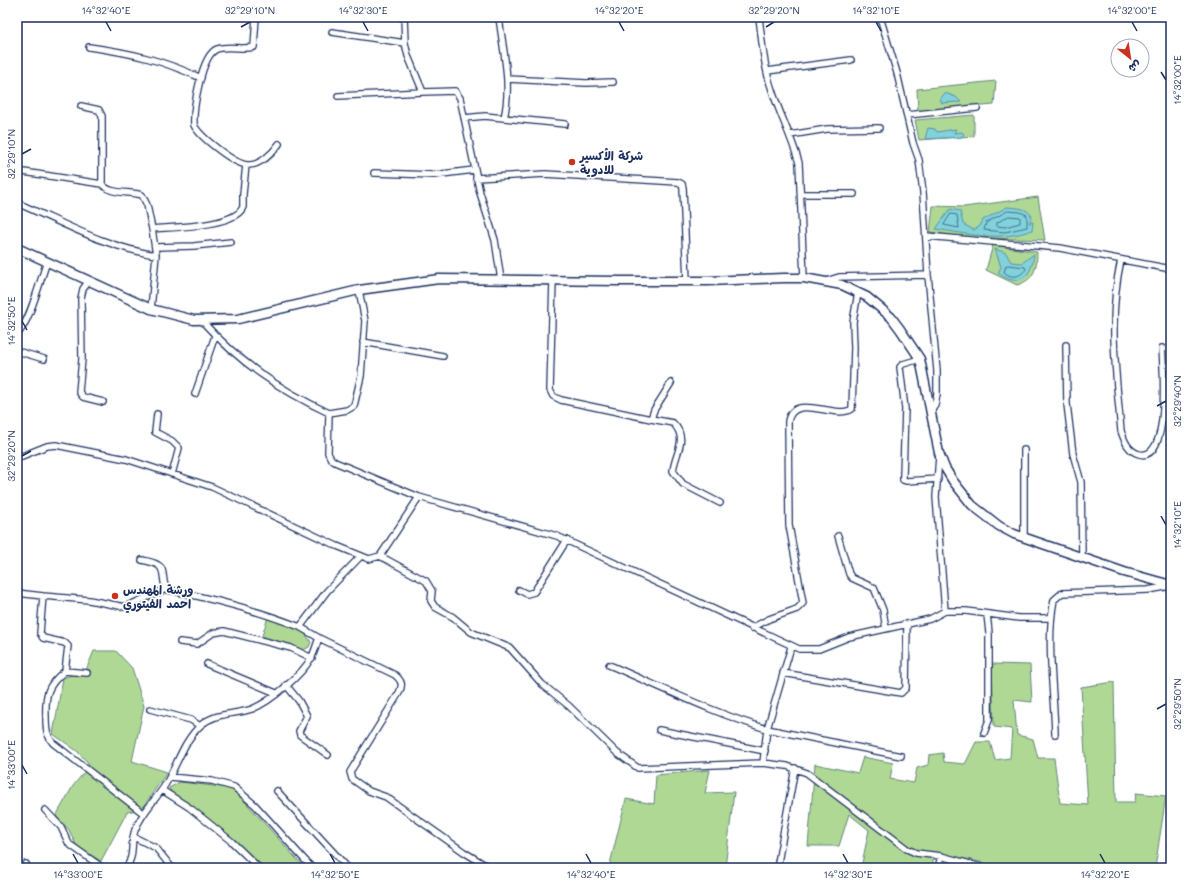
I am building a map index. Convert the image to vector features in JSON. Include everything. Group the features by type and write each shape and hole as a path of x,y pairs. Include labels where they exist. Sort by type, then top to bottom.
{"main road":[{"path":"17,248 151,309 178,317 201,320 230,320 252,317 285,307 359,290 439,279 687,281 804,278 842,285 867,297 891,317 920,359 939,453 953,481 972,505 1000,526 1024,537 1124,572 1171,585"}],"street":[{"path":"256,17 254,47 216,49 210,53 201,78 194,120 196,130 229,157 246,165 252,165 264,159 274,151 279,144"},
{"path":"404,17 405,43 423,92"},
{"path":"499,17 508,79 504,118"},
{"path":"759,17 767,71 772,92 790,135 799,163 802,194 804,278"},
{"path":"880,17 897,73 918,160 923,192 928,275 937,371 935,405 931,412"},
{"path":"332,32 405,43"},
{"path":"89,47 139,55 165,62 201,78"},
{"path":"767,71 851,60"},
{"path":"508,79 586,83 613,82"},
{"path":"338,96 455,91 460,98 474,170 488,222 495,240 501,280"},
{"path":"81,106 99,110 102,116 102,184"},
{"path":"907,115 977,108"},
{"path":"464,118 485,116 566,124"},
{"path":"790,135 827,130 879,128"},
{"path":"152,229 206,224 231,218 242,212 246,165"},
{"path":"374,173 434,175 474,170"},
{"path":"17,172 102,184 107,188 142,195 147,205 156,247 151,309"},
{"path":"476,178 545,174 678,182 682,184 683,188 687,281"},
{"path":"802,194 854,194"},
{"path":"17,203 111,245 130,251 156,254"},
{"path":"926,236 1060,248 1171,269"},
{"path":"156,247 194,246 231,242"},
{"path":"1121,260 1117,279 1114,328 1121,431 1124,442 1132,450 1139,454 1147,454 1154,450 1157,444 1161,424 1162,348"},
{"path":"17,334 21,331 30,311 47,262"},
{"path":"823,282 839,277 928,275"},
{"path":"553,280 551,394 561,400 673,423 681,434 682,440 673,471 679,480 720,503"},
{"path":"89,281 83,289 82,298 82,359 79,392 83,397 103,402"},
{"path":"201,320 215,336 243,362 295,397 329,413 348,410 354,406 361,376 365,321 359,290"},
{"path":"752,628 769,619 797,609 803,603 789,525 788,421 790,413 795,409 815,408 842,412 852,409 854,348 853,322 858,292"},
{"path":"195,394 215,336"},
{"path":"363,342 443,356"},
{"path":"1066,345 1067,404 1073,454 1081,482 1082,557"},
{"path":"17,351 44,359"},
{"path":"920,359 903,364 900,367 905,409 903,476 904,480 906,481 938,479"},
{"path":"651,419 656,407 671,383"},
{"path":"329,413 328,453 331,459 419,497 507,521 567,540 799,650 819,649 849,637 930,619 945,611 966,611 1019,618 1049,618 1052,613"},
{"path":"157,414 155,432 172,441 179,448 172,474"},
{"path":"17,458 47,446 64,446 126,459 212,487 360,557 368,559 380,556 419,497"},
{"path":"1024,450 1024,537"},
{"path":"939,453 936,497 938,541 945,611"},
{"path":"838,536 849,574 852,578 874,588 883,610 886,629"},
{"path":"519,590 527,594 534,592 567,540"},
{"path":"380,556 426,581 432,591 431,601 435,607 453,617 471,632 510,648 542,684 564,701 617,753 638,768 763,763 795,768 817,780 900,845 916,853 941,856 984,868"},
{"path":"300,627 327,591 360,557"},
{"path":"142,560 157,564 160,567 166,589"},
{"path":"1055,734 1052,613 1054,600 1062,593 1148,590 1171,585"},
{"path":"17,593 89,600 125,607 166,589 226,602 264,612 300,627 319,638 395,675 402,683 402,687 350,772 352,779 369,791 386,797 464,852 490,868"},
{"path":"43,596 40,633 43,638 65,643 68,646 65,671 50,686 45,697 46,727 49,738 143,813"},
{"path":"984,733 989,720 989,633 987,614"},
{"path":"783,673 901,693 906,688 906,624"},
{"path":"180,642 197,644 213,633 224,631 291,648 312,658"},
{"path":"126,868 132,858 134,836 143,813 162,790 179,757 200,726 210,718 251,709 276,693 301,672 312,658 319,638"},
{"path":"763,763 767,729 791,647"},
{"path":"207,664 213,668 276,693"},
{"path":"608,665 714,711 767,729 901,756"},
{"path":"65,671 87,673"},
{"path":"286,685 299,701 307,716 299,731 300,735 328,756"},
{"path":"150,709 191,720 200,726"},
{"path":"659,730 765,750"},
{"path":"777,868 795,768"},
{"path":"170,777 212,781 234,787 255,805 312,868"},
{"path":"162,790 190,808 231,841 259,868"},
{"path":"277,791 348,868"},
{"path":"46,810 61,827 69,844 103,868"},
{"path":"134,836 156,848 172,868"},
{"path":"938,868 941,856"}],"green space":[{"path":"996,81 994,105 918,112 917,89"},
{"path":"974,115 974,136 919,140 915,120"},
{"path":"1038,197 1045,240 961,237 930,232 933,206 964,207"},
{"path":"993,245 1037,252 1035,269 1031,277 1023,283 1017,285 986,270"},
{"path":"268,617 303,631 311,642 309,647 302,651 287,644 262,636"},
{"path":"94,651 116,651 132,668 144,706 132,761 167,772 142,809 127,812 101,861 77,847 69,830 56,816 73,786 90,765 77,751 53,734 63,678 86,670"},
{"path":"992,664 1030,665 1032,702 1014,700 1017,735 1033,739 1038,758 1054,758 1060,803 1088,805 1081,687 1114,682 1116,802 1135,802 1136,793 1166,796 1155,868 1006,868 936,852 931,868 861,868 869,830 849,814 839,846 808,846 815,764 858,773 863,757 893,763 890,779 914,783 917,768 928,765 929,755 943,753 944,762 965,764 976,742 990,742 995,760 1010,758 1012,729 994,727"},
{"path":"710,770 705,793 734,792 725,868 609,868 626,799 654,804 656,775"},
{"path":"180,782 230,788 237,793 305,868 263,868 233,839 216,827 199,811 173,795 169,788"}],"water":[{"path":"945,93 956,97 961,102 942,103 940,99"},
{"path":"928,128 935,129 937,132 956,129 954,133 962,132 964,134 962,137 925,139"},
{"path":"1007,207 1028,211 1032,217 1029,223 1033,222 1032,230 1009,236 984,236 936,229 950,209 960,211 963,224 974,230 980,226 983,220"},
{"path":"995,249 1006,253 1011,262 1022,263 1034,254 1033,262 1027,274 1018,280 1012,280 1005,278 998,273 1001,267"}],"place":[{"name":"شركة الأكسير للادوية","path":"572,162"},
{"name":"ورشة المهندس احمد الفيتوري","path":"115,596"}]}
